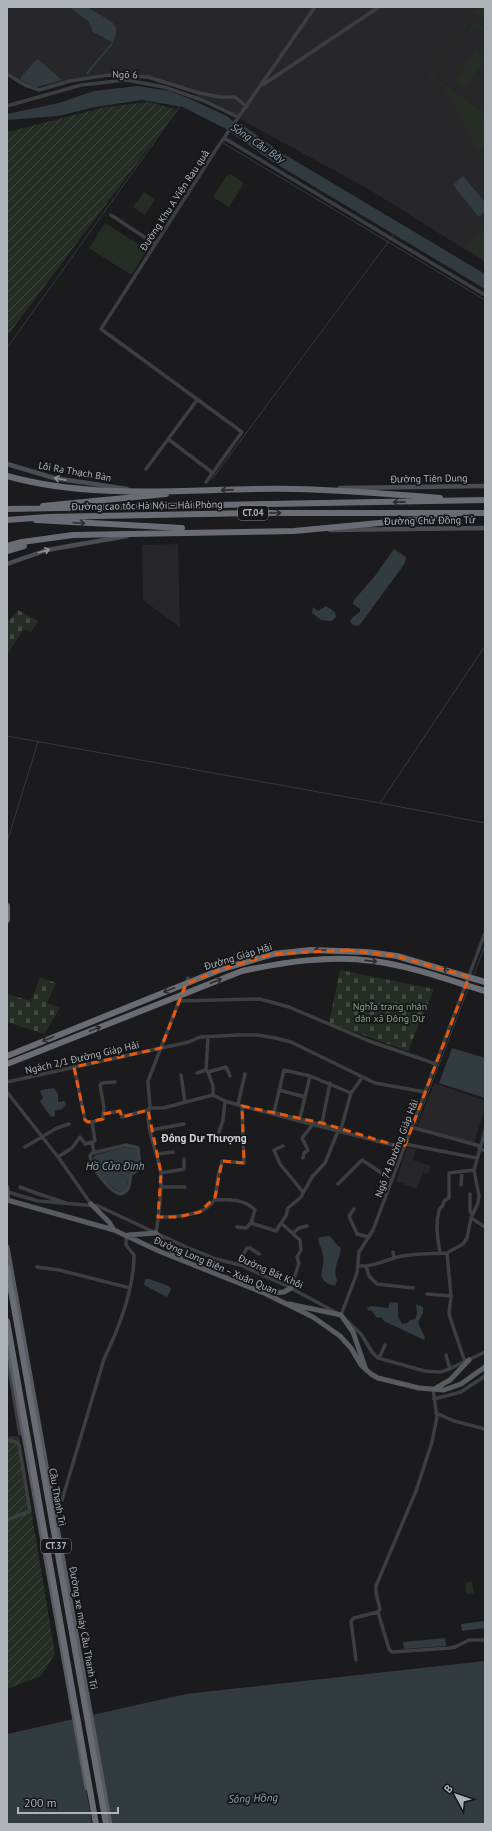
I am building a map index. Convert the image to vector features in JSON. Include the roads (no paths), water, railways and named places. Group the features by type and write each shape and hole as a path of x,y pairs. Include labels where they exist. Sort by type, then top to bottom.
{"highway":[{"path":"7,476 27,482 64,488 140,491 294,489 482,501"},
{"path":"27,509 54,504 207,491"},
{"name":"Đường cao tốc Hà Nội – Hải Phòng","path":"7,509 482,501"},
{"name":"Đường cao tốc Hà Nội – Hải Phòng","path":"7,520 47,517 239,514 482,513"},
{"name":"CT.04","path":"294,531 482,513"},
{"path":"26,519 225,531"},
{"path":"7,546 73,535 225,531 294,531"},
{"path":"7,551 49,538"},
{"path":"7,906 7,920"},
{"name":"Đường Giáp Hải","path":"7,1056 187,981 259,957 311,950 347,950 397,956 485,982"},
{"name":"Đường Giáp Hải","path":"7,1064 242,971 300,960 328,959 372,961 416,969 485,991"},
{"name":"Cầu Thanh Trì","path":"7,1268 106,1824"},
{"name":"Cầu Thanh Trì","path":"7,1321 96,1824"}],"main road":[{"name":"Lối Ra Thạch Bàn","path":"7,464 54,478 140,491"},
{"name":"Đường Tiên Dung","path":"294,489 485,486"},
{"name":"Đường Chử Đồng Tử","path":"294,531 485,528"},
{"path":"7,564 47,550 148,533"},
{"path":"8,1189 8,1200"},
{"name":"Đường Long Biên – Xuân Quan","path":"8,1200 114,1230 264,1293 313,1317 340,1336 351,1348 366,1371"},
{"path":"91,1204 109,1222 114,1230"},
{"path":"126,1235 156,1233 166,1246 185,1261"},
{"name":"Đường xe máy Cầu Thanh Trì","path":"7,1247 110,1824"},
{"path":"264,1293 284,1292 291,1288"},
{"path":"284,1303 300,1305 341,1315 353,1332 366,1371 388,1381 444,1390 453,1388 485,1367"},
{"path":"7,1340 93,1824"},
{"path":"433,1389 450,1380 467,1361"}],"street":[{"name":"Đường Khu A Viện Rau quả","path":"197,400 101,328 228,131 247,107 315,7"},
{"path":"261,86 379,7"},
{"path":"7,74 25,85 39,90 70,81 108,75 148,78 199,93 220,97 235,97 247,107"},
{"name":"Ngõ 6","path":"7,106 81,85 126,80 164,87 202,100 238,118"},
{"path":"224,138 485,295"},
{"path":"111,215 155,244"},
{"path":"146,469 197,400 242,432 206,482"},
{"path":"168,439 213,473"},
{"name":"Ngõ 74 Đường Giáp Hải","path":"341,1315 357,1273 359,1252 373,1230 485,933"},
{"path":"156,1233 161,1187 160,1173 151,1130 148,1081 187,981"},
{"path":"178,1002 260,999 289,1007 369,1041 436,1064"},
{"name":"Ngách 2/1 Đường Giáp Hải","path":"7,1082 161,1048 200,1037 257,1035 290,1042 317,1054 362,1078 384,1085 425,1092"},
{"path":"208,1037 207,1071 213,1086 213,1095"},
{"path":"74,1067 85,1120 88,1122 103,1119 104,1108 100,1085 102,1083 114,1082"},
{"path":"197,1073 226,1067 230,1076"},
{"path":"274,1112 284,1070 310,1076 351,1093"},
{"path":"158,1217 178,1217 200,1212 214,1200 218,1173 222,1167 222,1161 244,1162 240,1089 246,1074"},
{"path":"181,1075 185,1102"},
{"path":"300,1118 310,1076"},
{"path":"251,1223 276,1232 286,1216 288,1208 301,1197 312,1177 325,1163 340,1130 351,1093 362,1078"},
{"path":"322,1124 330,1083"},
{"path":"279,1090 305,1097"},
{"path":"7,1092 58,1157 91,1204"},
{"path":"103,1114 120,1111 122,1117 149,1109 163,1108 213,1095 225,1101 340,1130"},
{"path":"219,1132 223,1120 225,1101"},
{"path":"267,1112 274,1112 300,1118 354,1135 405,1146 477,1158"},
{"path":"58,1157 72,1148 80,1137 85,1144 95,1141 92,1122"},
{"path":"24,1147 69,1124"},
{"path":"151,1130 184,1124"},
{"path":"303,1158 304,1153 308,1150 302,1138 313,1124"},
{"path":"411,1127 480,1146 485,1151"},
{"path":"358,1266 383,1263 394,1258 446,1253 463,1244 467,1238 471,1216 478,1203 479,1196 474,1170 485,1133"},
{"path":"92,1142 94,1152"},
{"path":"126,1145 138,1148 140,1170 131,1174 130,1186 124,1193 120,1194 113,1191 94,1167 90,1156 94,1152 126,1145"},
{"path":"283,1146 274,1150 277,1160 303,1192"},
{"path":"156,1154 173,1152"},
{"path":"160,1173 175,1172 184,1169 184,1159"},
{"path":"338,1184 362,1160 392,1180"},
{"path":"440,1253 437,1231 439,1210 443,1206 444,1201 449,1198 449,1173 474,1170"},
{"path":"461,1185 462,1172"},
{"path":"20,1187 36,1194 70,1204"},
{"path":"161,1187 185,1187"},
{"name":"Đường Bát Khối","path":"8,1189 38,1201 91,1204 118,1214 156,1233 216,1259 238,1264 291,1288 341,1315 359,1331 372,1352 379,1358"},
{"path":"470,1194 471,1216 485,1227"},
{"path":"214,1200 239,1201 248,1204 255,1210 251,1223 245,1229 236,1227"},
{"path":"354,1209 349,1216 352,1226 357,1234 369,1237"},
{"path":"281,1223 300,1240 301,1250 297,1257 299,1263 298,1269 291,1288"},
{"path":"293,1233 299,1228 307,1226"},
{"path":"62,1500 104,1359 112,1346 130,1288 134,1255 126,1245 126,1235"},
{"path":"238,1264 247,1248 250,1248 259,1254"},
{"path":"393,1252 394,1258"},
{"path":"446,1253 451,1296 449,1314 467,1361"},
{"path":"366,1266 369,1276 377,1284 413,1288"},
{"path":"37,1267 59,1270 130,1288"},
{"path":"427,1294 451,1296"},
{"path":"385,1345 379,1358 425,1371 440,1372 485,1352"},
{"path":"446,1355 450,1368"},
{"path":"7,1357 20,1434"},
{"path":"434,1398 461,1392 485,1376"},
{"path":"433,1389 436,1413 435,1430 416,1491 376,1586 376,1594 380,1607 378,1612 389,1649 392,1652 450,1648 456,1647 469,1640 485,1640"},
{"path":"436,1413 454,1421 485,1429"},
{"path":"7,1440 19,1444 30,1511 7,1520"},
{"path":"356,1660 351,1621 354,1618 378,1612"}],"water":[{"path":"69,7 87,7 112,22 116,28 116,34 112,45 87,75 86,73 112,42 93,32 88,21"},
{"path":"36,60 39,60 62,80 36,87 21,80 21,77"},
{"name":"Sông Cầu Bây","path":"138,86 169,91 227,116 235,123 241,124 282,153 485,274 485,289 273,162 226,129 183,107 142,100 95,107 58,116 7,120 7,114 59,103 94,91"},
{"path":"463,176 485,202 485,211 479,217 453,185"},
{"path":"394,549 406,557 405,563 362,622 358,626 353,625 350,622 353,617 360,612 360,609 353,604 354,600 375,576"},
{"path":"326,606 335,612 336,617 332,621 321,620 312,613 313,607 318,611"},
{"path":"452,1048 485,1058 485,1098 439,1083"},
{"path":"54,1088 58,1094 58,1102 65,1101 66,1105 62,1109 55,1111 55,1116 51,1117 40,1102 43,1097 40,1092 41,1090"},
{"name":"Hồ Cửa Đình","path":"126,1147 137,1150 139,1168 130,1172 126,1190 121,1193 104,1179 92,1159 95,1155"},
{"path":"329,1236 341,1248 335,1272 337,1280 335,1286 328,1284 322,1278 323,1255 318,1239 320,1237"},
{"path":"145,1279 169,1286 171,1289 167,1297 144,1285"},
{"path":"390,1302 398,1303 398,1317 402,1324 415,1319 417,1314 416,1304 423,1307 423,1313 418,1322 425,1338 424,1340 384,1321 381,1317 377,1318 372,1311 368,1310 367,1308 371,1306 388,1308"},
{"path":"485,1621 485,1628 462,1631 461,1624"},
{"path":"445,1638 446,1646 404,1649 403,1642"},
{"name":"Sông Hồng","path":"485,1661 485,1824 7,1824 7,1734 186,1694"}],"waterway":[{"path":"7,348 180,106"},
{"path":"223,143 485,300"},
{"path":"212,479 394,234"},
{"path":"485,646 380,803 485,823"},
{"path":"7,736 380,803"},
{"path":"7,842 38,742"},
{"path":"474,975 485,945"},
{"path":"416,1124 468,989"}],"district":[{"name":"Đông Dư Thượng","path":"204,1138"}],"park label":[{"name":"Nghĩa trang nhân dân xã Đông Dư","path":"390,1012"}]}
